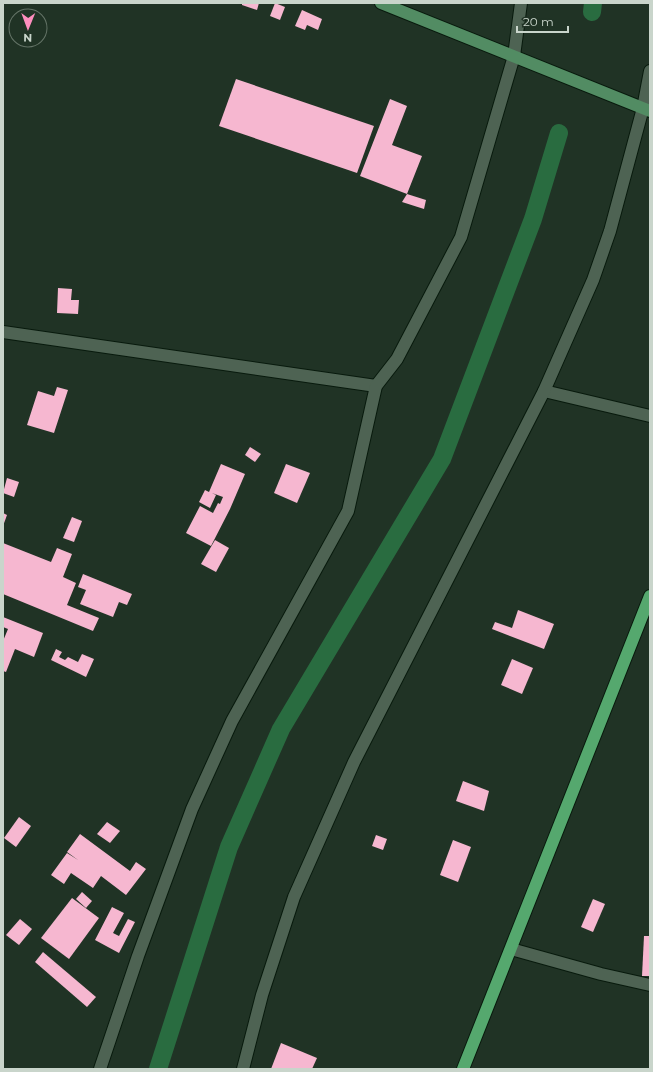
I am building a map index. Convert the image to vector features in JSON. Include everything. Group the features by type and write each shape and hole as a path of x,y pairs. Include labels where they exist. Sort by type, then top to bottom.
{"highway":[{"path":"463,1069 650,596"}],"main road":[{"path":"381,3 647,110"}],"street":[{"path":"100,1069 138,956 192,809 232,721 348,511 376,386 397,359 461,237 514,56 521,3"},
{"path":"243,1069 262,995 280,937 303,876 354,762 544,391 593,280 610,231 647,110 650,71"},
{"path":"3,332 376,386"},
{"path":"544,391 650,416"},
{"path":"511,949 601,974 650,985"}],"building":[{"path":"242,3 259,3 257,10 242,5"},
{"path":"275,3 285,7 280,20 270,16"},
{"path":"302,10 322,19 318,30 307,25 305,30 295,26"},
{"path":"236,79 374,126 357,173 219,126"},
{"path":"390,99 407,106 392,145 422,156 407,194 360,176"},
{"path":"407,194 426,200 424,209 402,202"},
{"path":"58,288 72,289 71,300 79,300 78,314 57,313"},
{"path":"57,387 68,390 54,433 27,425 38,391 54,396"},
{"path":"250,447 261,454 255,462 245,455"},
{"path":"221,464 245,474 230,509 211,546 186,533 200,506 213,513 218,503 220,504 223,497 212,493 216,495 210,508 199,502 205,490 209,492"},
{"path":"286,464 310,473 297,503 274,493"},
{"path":"7,478 19,482 14,497 3,493"},
{"path":"3,513 7,515 3,526"},
{"path":"72,517 82,521 74,542 63,538"},
{"path":"215,540 229,548 216,572 201,564"},
{"path":"3,543 51,562 57,548 72,554 63,577 76,583 67,605 99,618 93,631 3,594"},
{"path":"83,574 132,594 127,605 119,602 113,617 80,604 86,590 78,587"},
{"path":"518,610 554,624 544,649 492,629 495,622 512,628"},
{"path":"3,617 43,633 34,657 15,649 6,672 3,671 3,641 8,629 3,627"},
{"path":"56,649 62,652 59,657 65,660 68,657 78,662 82,654 94,659 86,677 51,660"},
{"path":"512,659 533,668 522,694 501,685"},
{"path":"463,781 489,791 484,811 456,801"},
{"path":"19,817 31,826 16,847 4,838"},
{"path":"107,822 120,831 110,843 97,834"},
{"path":"80,834 130,871 136,862 146,869 126,895 101,876 93,888 71,873 64,884 51,875 67,853 78,860 67,852"},
{"path":"376,835 387,839 383,850 372,846"},
{"path":"453,840 471,847 458,882 440,875"},
{"path":"82,892 92,901 86,908 76,899"},
{"path":"72,898 99,918 69,959 41,938"},
{"path":"593,899 605,904 593,932 581,927"},
{"path":"112,907 124,913 113,933 119,936 128,919 135,922 119,953 95,940"},
{"path":"20,919 32,929 19,945 6,935"},
{"path":"644,936 650,936 650,976 642,976"},
{"path":"43,952 96,997 87,1007 35,962"},
{"path":"281,1043 317,1058 312,1069 271,1069"}],"waterway":[{"path":"592,12 593,3"},
{"path":"158,1069 229,847 281,729 442,459 533,219 559,133"}]}
